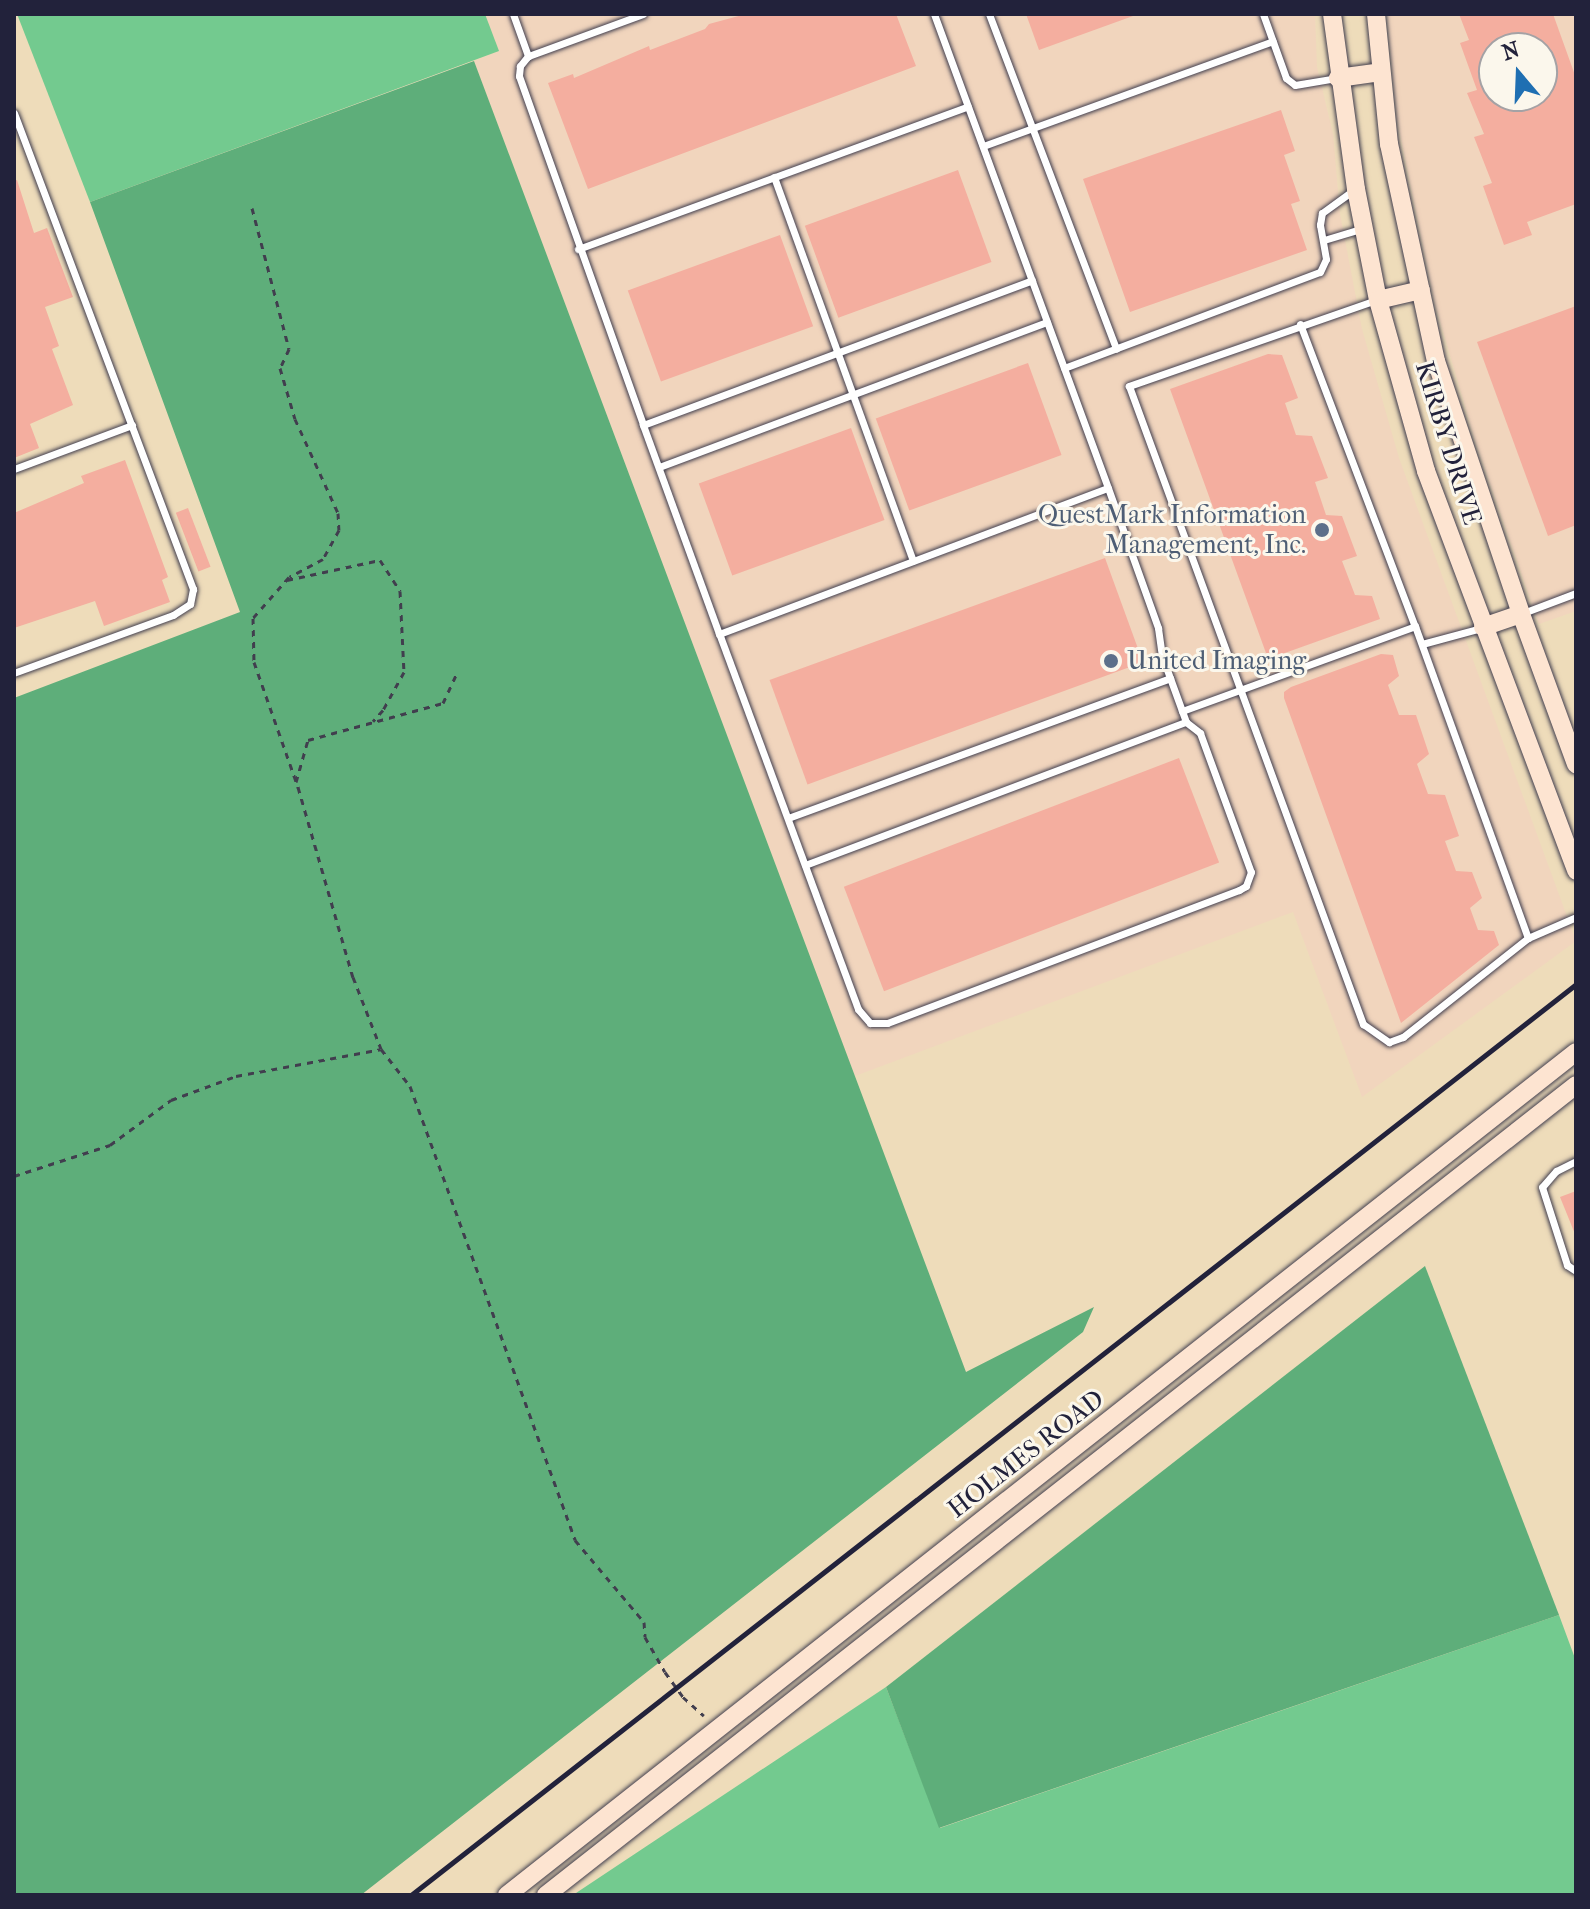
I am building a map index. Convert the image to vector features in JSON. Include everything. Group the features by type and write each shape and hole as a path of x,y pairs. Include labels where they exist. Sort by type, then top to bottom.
{"main road":[{"name":"KIRBY DRIVE","path":"1332,14 1338,78 1378,300 1426,471 1576,871"},
{"name":"KIRBY DRIVE","path":"1376,14 1389,144 1436,361 1521,614 1576,764"},
{"path":"1338,78 1381,72"},
{"path":"1378,300 1421,290"},
{"path":"1483,627 1521,614"},
{"name":"HOLMES ROAD","path":"507,1895 1576,1052"},
{"name":"HOLMES ROAD","path":"546,1895 1576,1085"}],"lane":[{"path":"513,14 528,56"},
{"path":"643,14 528,56 520,66 519,76 578,249 719,634 864,1018 870,1023 887,1023 1246,886 1251,872 1200,733 1186,722 1162,656 1158,628 934,14"},
{"path":"989,14 1116,349"},
{"path":"1263,14 1286,78 1295,85 1338,78"},
{"path":"983,146 1273,41"},
{"path":"578,249 968,106"},
{"path":"14,113 193,589 190,604 173,615 14,673"},
{"path":"774,177 913,561"},
{"path":"1064,368 1309,279 1320,272 1326,259 1320,225 1322,213 1356,189"},
{"path":"1324,240 1364,228"},
{"path":"643,425 1032,280"},
{"path":"1378,300 1300,324 1129,386 1363,1024 1389,1042 1403,1037 1528,938 1576,917"},
{"path":"659,467 1047,322"},
{"path":"1300,324 1422,644 1528,938"},
{"path":"14,469 132,425"},
{"path":"719,634 1108,488"},
{"path":"1521,614 1576,593"},
{"path":"1182,711 1415,626"},
{"path":"1422,644 1483,627"},
{"path":"788,818 1170,678"},
{"path":"805,865 1186,722"},
{"path":"1576,1161 1556,1171 1542,1187 1567,1265 1576,1271"}],"path":[{"path":"252,208 289,349 280,368 295,419 338,513 339,530 323,559 287,580 253,618 254,662 296,782 353,977 381,1049 410,1086 575,1540 644,1622 645,1637 683,1697 719,1730"},
{"path":"287,580 380,560 400,591 404,672 383,710 373,721"},
{"path":"296,782 308,740 443,703 456,675"},
{"path":"14,1176 110,1145 171,1100 236,1076 381,1049"}],"shaded area":[{"path":"485,14 1315,14 1317,67 1333,134 1340,214 1362,329 1399,458 1576,941 1362,1097 1293,912 855,1076 474,61 499,51"},
{"path":"1387,14 1576,14 1576,611 1539,624 1475,440 1435,304 1397,119"}],"green space":[{"path":"17,14 485,14 499,51 90,202"},
{"path":"474,61 966,1372 1094,1307 1083,1332 361,1895 14,1895 14,698 240,612 90,202"},
{"path":"1425,1266 1559,1615 939,1828 886,1687"},
{"path":"1559,1615 1576,1661 1576,1895 573,1895 886,1687 940,1828"}],"building":[{"path":"746,14 896,14 916,66 588,189 548,83 573,74 574,78 649,46 650,50 705,29 709,24"},
{"path":"1026,14 1133,14 1133,16 1039,50"},
{"path":"1459,14 1553,14 1576,78 1576,204 1527,222 1532,235 1504,245 1483,186 1492,183 1474,137 1484,134 1467,93 1477,90 1460,43 1469,40"},
{"path":"1281,110 1295,151 1284,155 1300,201 1291,204 1307,250 1130,312 1083,179"},
{"path":"958,170 992,262 838,318 805,226"},
{"path":"17,180 34,233 47,228 73,297 45,307 59,346 52,349 73,405 30,424 39,448 14,458 14,181"},
{"path":"780,235 813,326 661,382 628,290"},
{"path":"1576,306 1576,525 1548,536 1477,342"},
{"path":"1268,354 1282,355 1298,398 1285,403 1296,435 1312,436 1328,478 1315,482 1326,515 1342,516 1357,556 1342,561 1355,595 1372,596 1380,619 1282,654 1266,653 1170,389"},
{"path":"1028,363 1062,455 909,510 876,418"},
{"path":"851,428 885,520 732,575 699,483"},
{"path":"125,460 168,577 162,580 170,602 104,626 95,601 14,628 14,513 84,483 81,476"},
{"path":"188,508 211,567 198,571 176,513"},
{"path":"1105,558 1143,662 807,784 770,680"},
{"path":"1381,654 1393,655 1399,676 1388,685 1399,715 1416,715 1429,754 1417,764 1428,794 1445,795 1459,836 1445,841 1456,871 1472,872 1482,898 1470,908 1478,930 1494,931 1499,945 1401,1023 1284,698 1284,692 1291,687"},
{"path":"1179,758 1219,863 884,991 844,887"},
{"path":"1576,1191 1576,1234 1575,1234 1560,1197"}],"railway":[{"path":"411,1895 1576,984"}],"place":[{"name":"QuestMark Information Management, Inc.","path":"1322,530"},
{"name":"United Imaging","path":"1111,661"}]}
